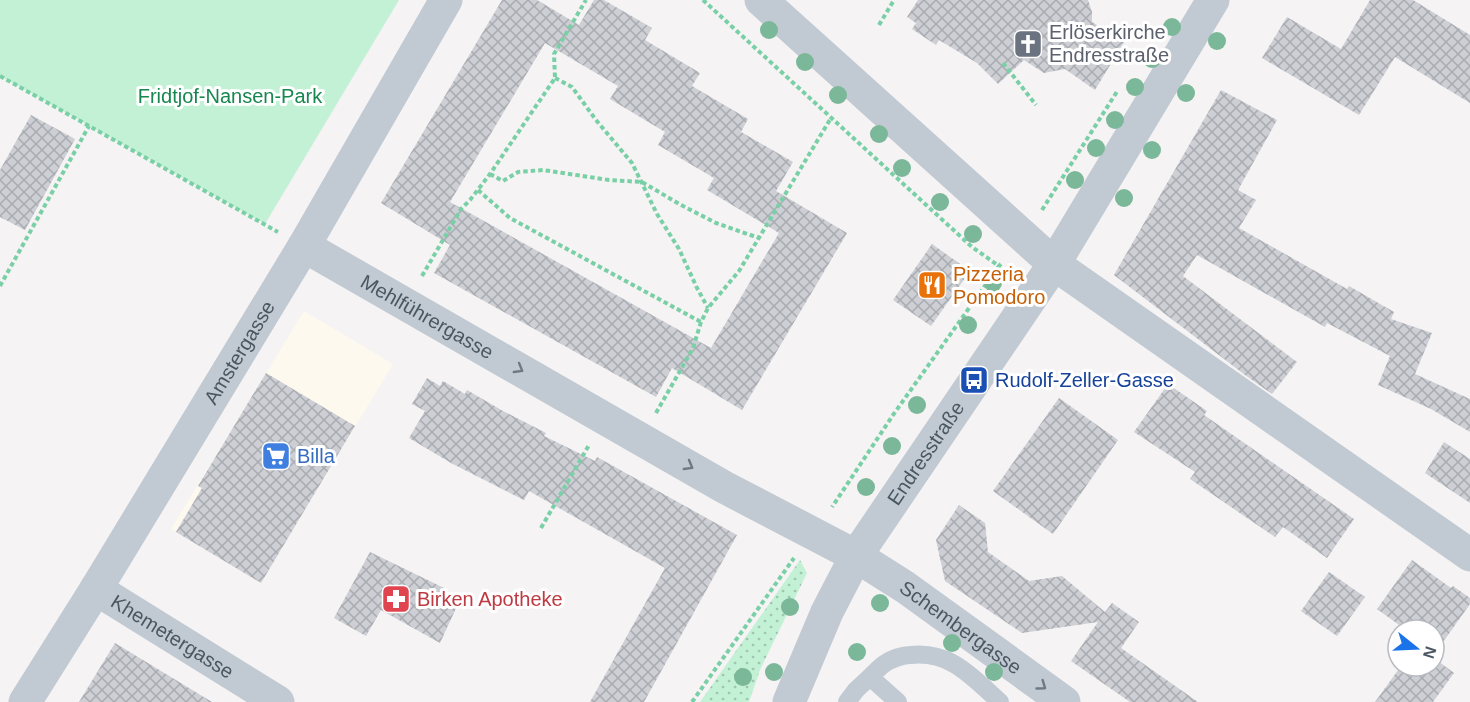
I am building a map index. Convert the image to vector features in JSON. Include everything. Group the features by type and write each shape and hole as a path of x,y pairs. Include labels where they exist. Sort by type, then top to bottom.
{"street":[{"name":"Amstergasse","path":"25,702 304,246 446,0"},
{"path":"760,0 1054,264 1470,555"},
{"name":"Endresstraße","path":"789,702 827,612 856,556 1054,264 1213,0"},
{"name":"Mehlführergasse","path":"304,246 724,487 856,556"},
{"name":"Schembergasse","path":"856,556 905,587 1064,702"},
{"name":"Khemetergasse","path":"96,589 278,702"}],"lane":[{"path":"847,702 856,690 885,663 905,655 920,654 936,655 961,668 1000,702"},
{"path":"870,677 898,702"}],"path":[{"path":"406,304 461,209 490,174 555,78 554,54 585,0"},
{"path":"703,0 972,247 1011,274"},
{"path":"879,25 894,0"},
{"path":"1003,63 1036,105"},
{"path":"0,76 304,246"},
{"path":"555,78 572,87 632,163 657,214 680,249 708,308"},
{"path":"1039,214 1114,95"},
{"path":"640,439 693,348 708,308 739,271 831,118"},
{"path":"0,286 89,126"},
{"path":"490,174 503,181 518,172 543,170 609,180 642,182 716,223 759,238"},
{"path":"478,190 510,218 701,322"},
{"path":"692,702 792,560 801,552 893,415 1005,258"},
{"path":"541,528 605,418"}],"shaded area":[{"name":"Billa","path":"304,311 393,364 261,583 171,529"}],"green space":[{"name":"Fridtjof-Nansen-Park","path":"0,0 399,0 265,224 0,76"},
{"path":"800,560 807,573 760,670 749,702 700,702"}],"building":[{"path":"502,0 537,0 579,25 594,0 604,0 652,28 645,40 700,73 692,86 748,119 741,132 793,162 776,191 847,233 742,410 672,368 656,397 434,273 450,245 381,203","holes":["545,43 618,86 610,99 665,132 658,145 714,178 707,190 779,233 711,348 450,202"]},
{"name":"Erlöserkirche Endresstraße","path":"918,0 1088,0 1092,22 1124,42 1095,90 1065,69 1044,73 1024,60 998,84 977,63 939,40 936,45 912,29 916,23 907,17"},
{"path":"1370,0 1413,0 1470,35 1470,103 1395,57 1359,115 1262,58 1287,17 1341,49"},
{"path":"1221,90 1277,120 1238,190 1256,200 1239,228 1347,289 1349,286 1394,312 1391,319 1432,333 1415,374 1470,399 1470,432 1431,409 1378,385 1390,356 1327,323 1325,327 1197,255 1183,276 1297,362 1272,394 1114,275"},
{"path":"31,115 75,139 25,230 0,217 0,170"},
{"name":"Pizzeria Pomodoro","path":"932,244 970,271 931,326 893,300"},
{"name":"Billa","path":"266,373 355,426 261,583 176,532 202,488 198,486"},
{"path":"427,378 440,386 443,381 465,394 467,390 546,433 544,436 595,461 597,457 737,535 644,702 590,702 665,568 529,491 524,500 451,463 409,438 425,411 412,404"},
{"path":"1168,384 1207,411 1204,415 1354,519 1327,558 1283,527 1275,537 1190,479 1195,472 1134,432"},
{"path":"1059,398 1118,440 1053,534 993,491"},
{"path":"1444,442 1470,459 1470,503 1425,473"},
{"path":"959,505 985,523 988,552 1029,581 1062,576 1105,612 1112,603 1139,622 1121,648 1198,702 1130,702 1071,661 1098,622 1022,633 945,581 936,540"},
{"name":"Birken Apotheke","path":"370,552 444,588 440,595 458,604 440,643 381,610 366,636 334,618"},
{"path":"1412,560 1451,588 1453,586 1470,598 1470,604 1446,638 1446,618 1389,618 1377,609"},
{"path":"1329,572 1365,597 1337,636 1301,611"},
{"path":"115,643 212,702 79,702"},
{"path":"1446,667 1454,673 1433,702 1375,702 1392,678 1446,678"}],"place":[{"name":"Erlöserkirche Endresstraße","path":"1028,44"},
{"name":"Pizzeria Pomodoro","path":"932,285"},
{"name":"Rudolf-Zeller-Gasse","path":"974,380"},
{"name":"Billa","path":"276,456"},
{"name":"Birken Apotheke","path":"396,599"}]}
